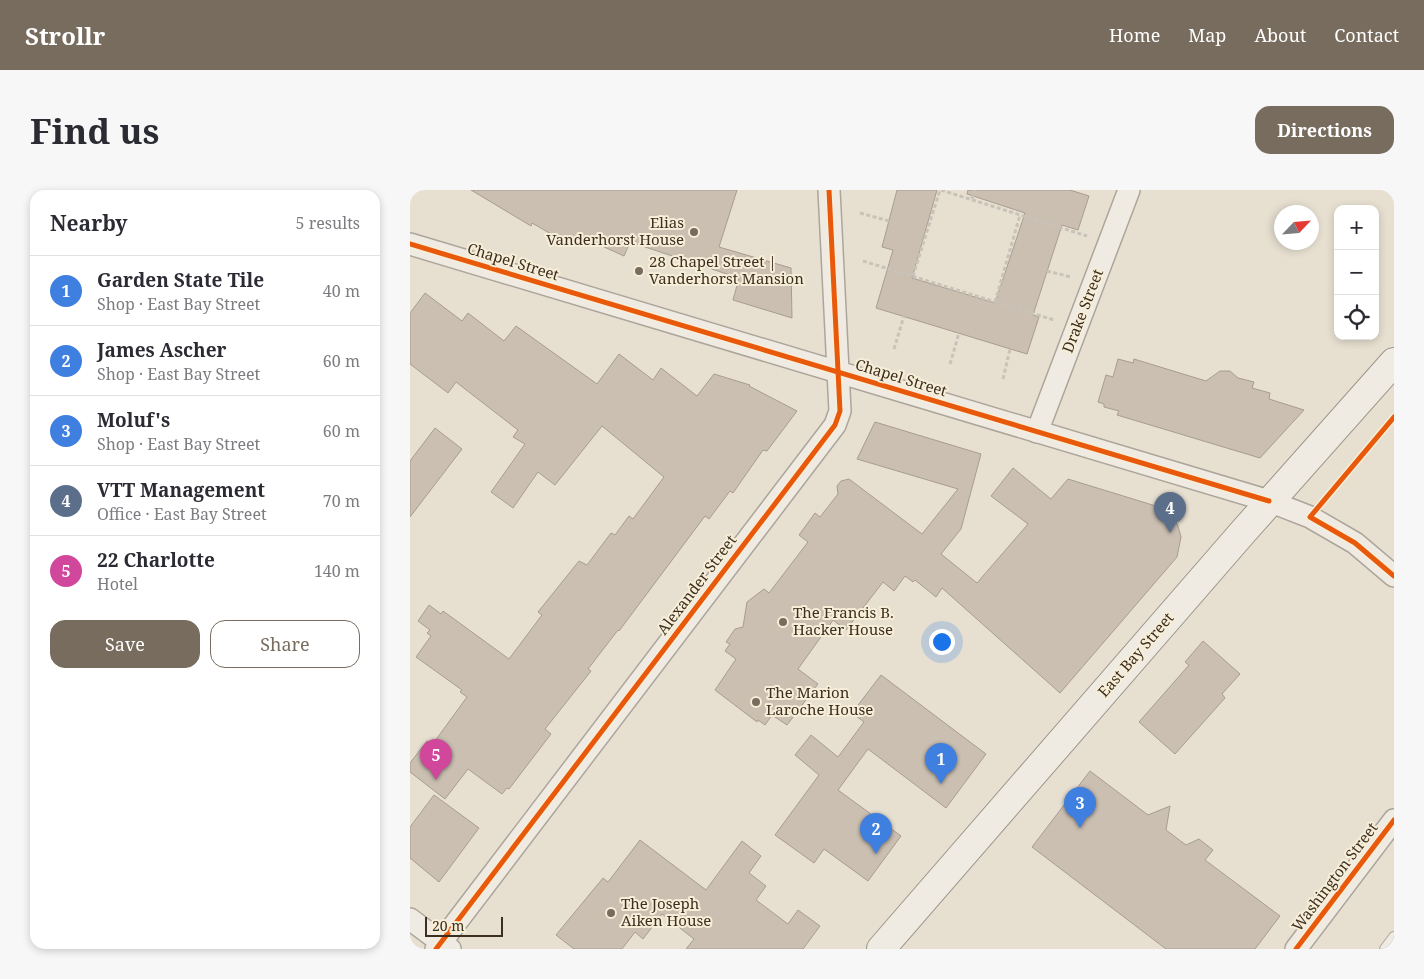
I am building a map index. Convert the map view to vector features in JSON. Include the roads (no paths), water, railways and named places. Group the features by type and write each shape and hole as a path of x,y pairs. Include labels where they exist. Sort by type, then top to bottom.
{"main road":[{"name":"East Bay Street","path":"881,949 1270,501 1394,362"}],"street":[{"name":"Alexander Street","path":"442,947 835,425 840,411 829,190"},
{"name":"Drake Street","path":"1037,432 1129,190"},
{"name":"Chapel Street","path":"410,244 1270,501 1310,518 1355,543 1394,576"},
{"name":"Washington Street","path":"1296,949 1394,820"},
{"path":"410,919 442,947"}],"lane":[{"path":"1385,949 1394,937"}],"place":[{"name":"Elias Vanderhorst House","path":"694,232"},
{"name":"28 Chapel Street | Vanderhorst Mansion","path":"639,271"},
{"name":"VTT Management","path":"1170,533"},
{"name":"The Francis B. Hacker House","path":"783,622"},
{"name":"The Marion Laroche House","path":"756,702"},
{"name":"22 Charlotte","path":"436,780"},
{"name":"Garden State Tile","path":"941,784"},
{"name":"Moluf's","path":"1080,828"},
{"name":"James Ascher","path":"876,854"},
{"name":"The Joseph Aiken House","path":"611,913"}]}
